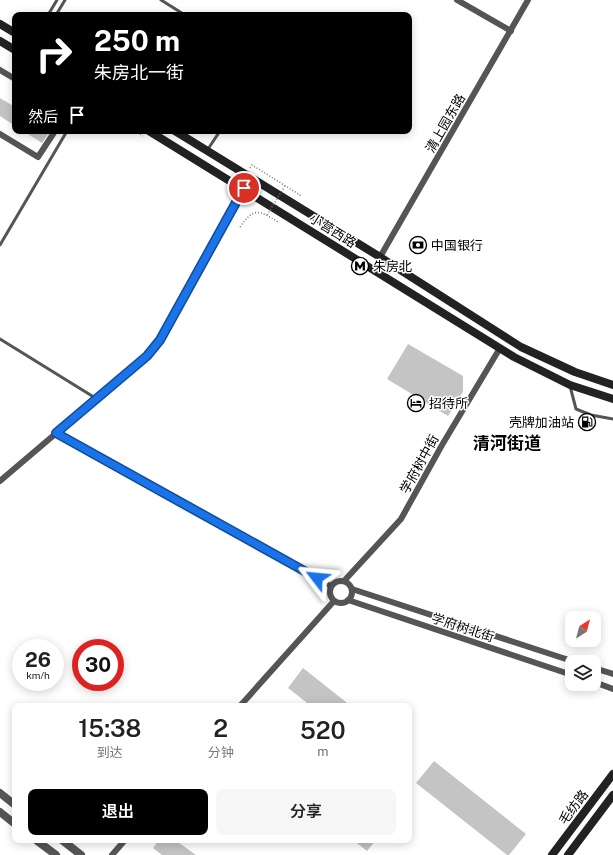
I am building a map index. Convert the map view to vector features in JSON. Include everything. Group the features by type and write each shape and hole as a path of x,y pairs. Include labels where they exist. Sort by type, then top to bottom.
{"main road":[{"path":"0,24 12,31"},
{"path":"0,40 12,48"},
{"name":"小营西路","path":"154,134 244,188 514,357 570,384 613,399"},
{"name":"小营西路","path":"180,134 380,257 521,347 575,372 613,385"},
{"name":"毛纺路","path":"552,855 613,774"},
{"name":"毛纺路","path":"568,855 613,795"}],"street":[{"path":"457,0 511,31"},
{"name":"清上园东路","path":"380,257 528,0"},
{"path":"0,70 12,77"},
{"path":"0,134 38,157 53,134"},
{"path":"0,481 147,356 160,340 244,188"},
{"name":"学府树中街","path":"344,581 401,519 442,444 500,348"},
{"path":"56,433 331,586"},
{"path":"336,581 344,581 349,584 352,589 351,595 348,600 340,603 334,601 329,592 331,586 336,581"},
{"name":"学府树北街","path":"352,589 565,659"},
{"name":"学府树北街","path":"348,600 565,673"},
{"path":"243,703 334,601"},
{"path":"601,670 613,674"},
{"path":"601,685 613,689"},
{"path":"0,793 12,803"},
{"path":"0,812 12,822"},
{"path":"40,843 56,855"},
{"path":"66,843 82,855"},
{"path":"112,855 122,843"}],"lane":[{"path":"50,12 57,0"},
{"path":"58,12 65,0"},
{"path":"161,0 180,12"},
{"path":"0,245 65,134"},
{"path":"207,151 218,134"},
{"path":"0,339 97,398"},
{"path":"570,384 576,409 592,415 613,419"}],"path":[{"path":"250,168 252,165 300,195 298,198"},
{"path":"267,215 285,186"},
{"path":"240,227 250,214 262,212 278,222"}],"building":[{"path":"0,98 12,105 12,124 0,116"},
{"path":"28,134 48,134 42,143"},
{"path":"408,344 463,376 463,392 448,416 387,379"},
{"name":"壳牌加油站","path":"584,415 595,422 588,431 578,423"},
{"path":"303,668 347,703 307,703 288,688"},
{"path":"434,761 526,834 509,855 507,855 416,783"},
{"path":"157,843 179,843 196,855 162,855 153,848"},
{"path":"357,843 374,843 367,851"}],"place":[{"name":"中国银行","path":"418,245"},
{"name":"朱房北","path":"360,266"},
{"name":"招待所","path":"416,403"},
{"name":"壳牌加油站","path":"587,422"}],"district":[{"name":"清河街道","path":"507,443"}],"route":[{"path":"244,188 160,340 147,356 56,433 317,578"}]}
